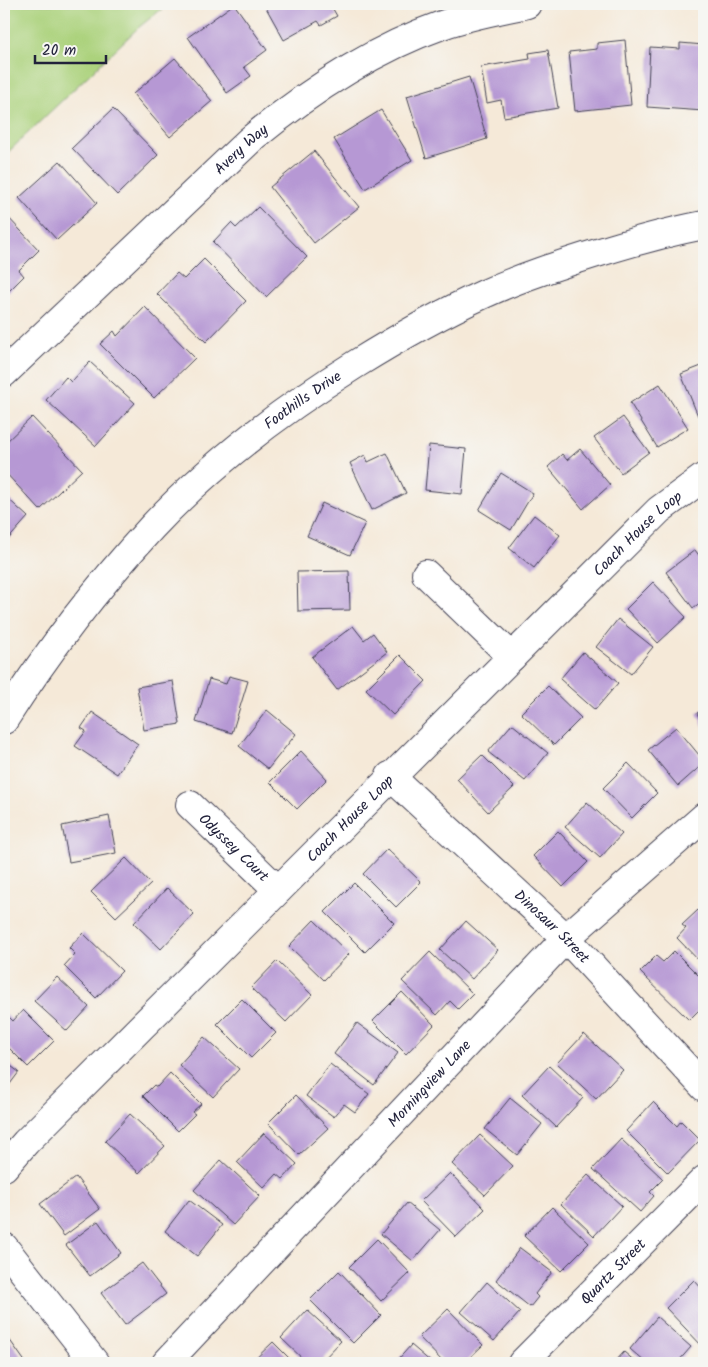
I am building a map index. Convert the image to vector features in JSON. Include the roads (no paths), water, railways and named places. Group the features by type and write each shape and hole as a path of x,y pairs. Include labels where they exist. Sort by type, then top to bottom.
{"street":[{"name":"Avery Way","path":"4,372 250,140 288,109 327,83 400,42 444,24 528,4"},
{"name":"Foothills Drive","path":"4,720 27,684 71,624 153,526 206,475 252,436 304,398 426,321 486,293 550,268 604,251 704,224"},
{"name":"Coach House Loop","path":"4,1167 26,1142 390,776 659,510 704,477"},
{"path":"426,574 512,657"},
{"name":"Dinosaur Street","path":"390,776 566,938 704,1087"},
{"name":"Odyssey Court","path":"190,804 278,890"},
{"name":"Morningview Lane","path":"166,1363 566,938 704,817"},
{"name":"Quartz Street","path":"522,1363 704,1180"},
{"path":"4,1247 95,1363"}]}
